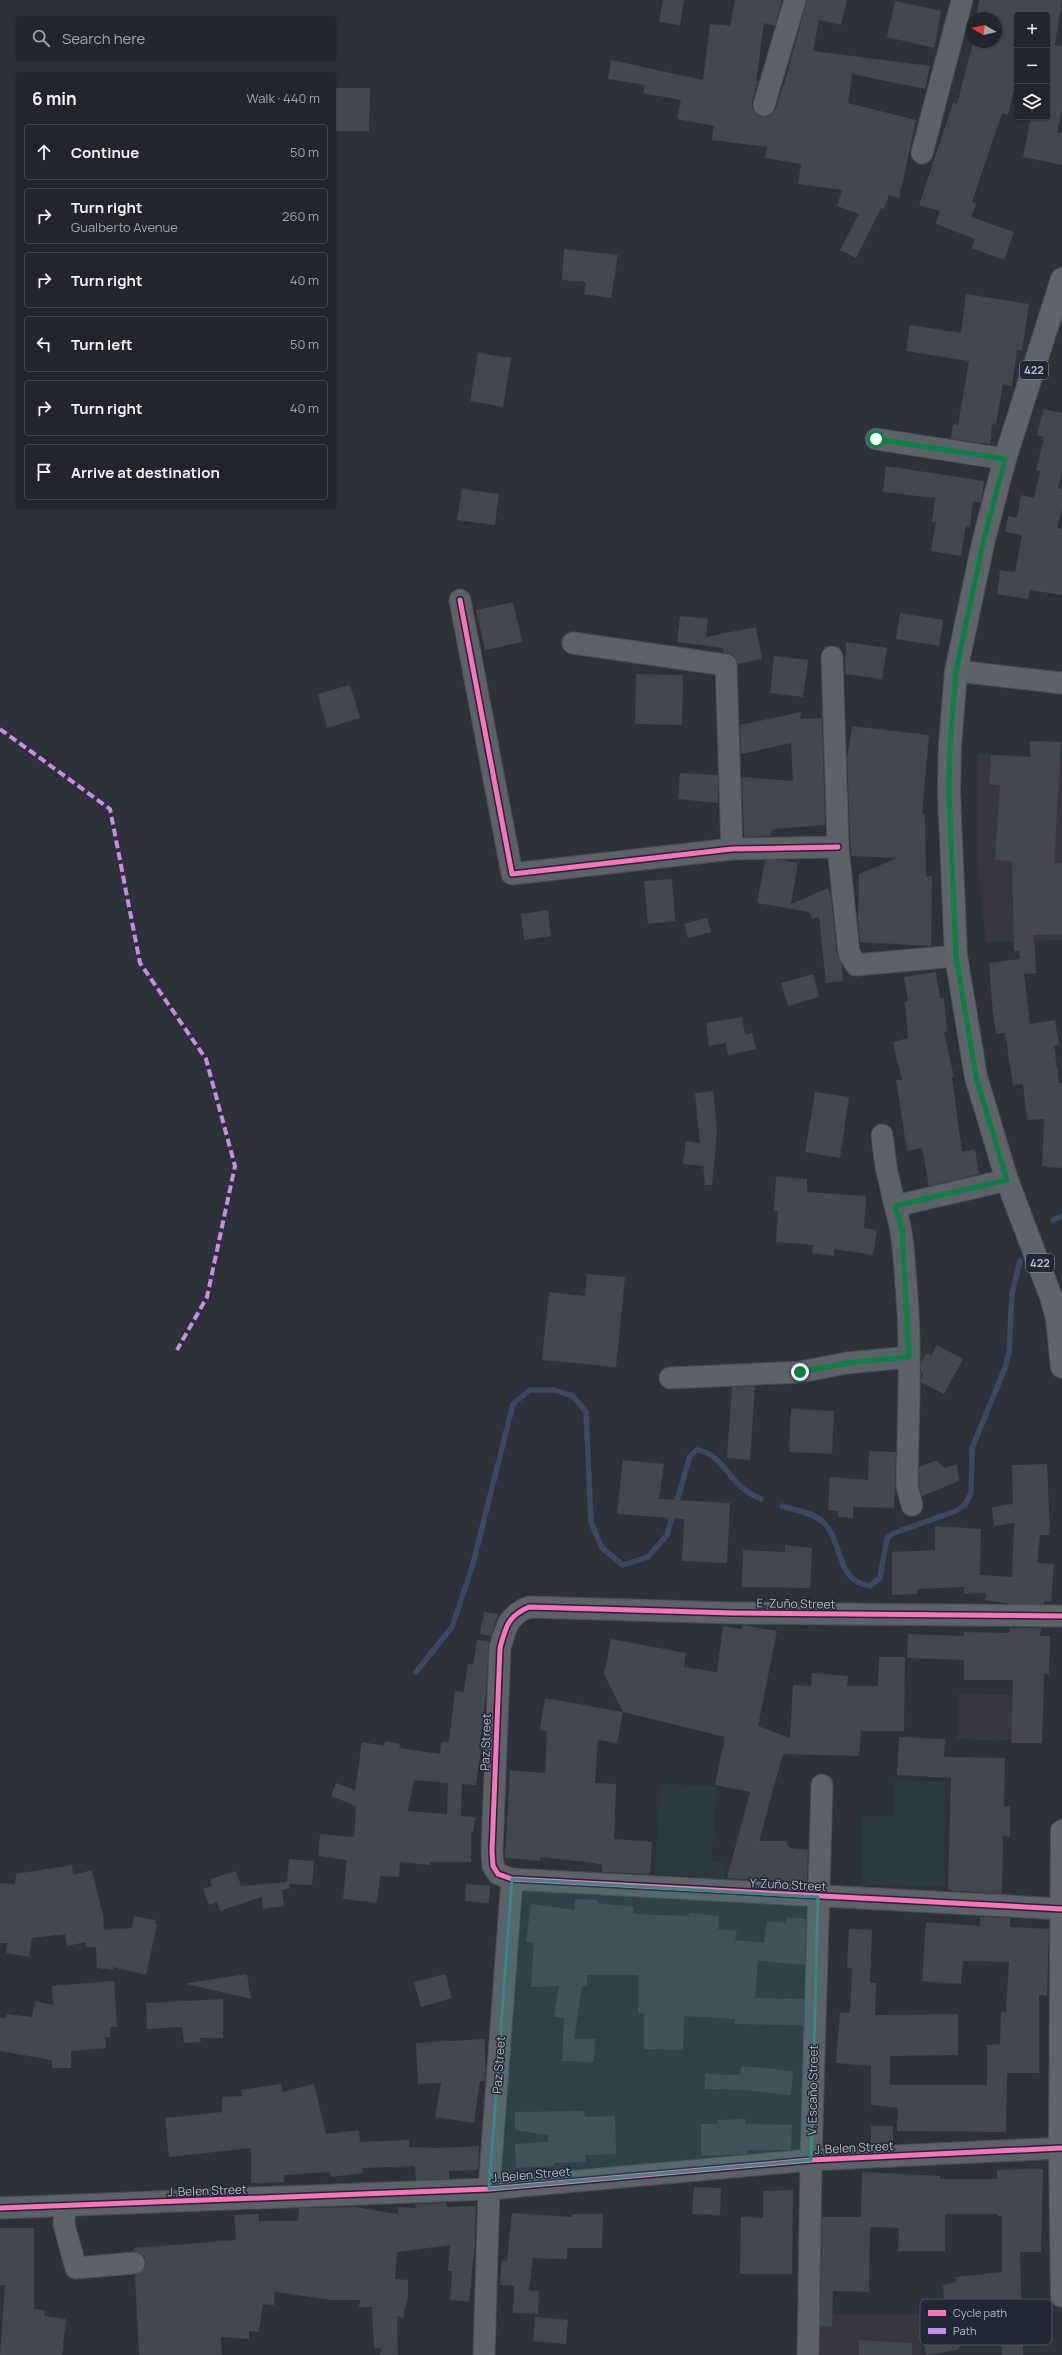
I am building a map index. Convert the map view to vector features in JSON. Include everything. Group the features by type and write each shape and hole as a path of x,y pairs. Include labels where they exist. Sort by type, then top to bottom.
{"main road":[{"name":"422","path":"1062,282 1005,459 984,539 956,671 950,745 949,793 956,956 976,1077 1007,1180 1041,1264 1060,1317 1062,1367"},
{"path":"1062,1831 1062,2296"}],"street":[{"path":"764,105 795,0"},
{"path":"922,153 962,0"},
{"path":"876,439 1005,459"},
{"path":"460,600 512,874 732,849 838,847"},
{"path":"572,644 726,665 732,849"},
{"path":"832,657 838,847 849,953 856,965 956,956"},
{"path":"956,671 1062,683"},
{"path":"882,1135 886,1167 902,1229 909,1357 906,1486 912,1505"},
{"path":"895,1206 1007,1180"},
{"path":"670,1378 800,1372 847,1363 909,1357"},
{"name":"E. Zuño Street","path":"529,1607 733,1613 1062,1616"},
{"name":"Paz Street","path":"484,2355 489,2189 512,1880 498,1874 493,1866 500,1648 510,1620 516,1613 529,1607"},
{"name":"V. Escaño Street","path":"808,2355 811,2160 822,1785"},
{"name":"Y. Zuño Street","path":"512,1880 818,1897 1061,1908"},
{"name":"J. Belen Street","path":"0,2208 489,2189 811,2160 1061,2148"},
{"path":"65,2206 64,2225 76,2268 134,2263"}],"highlighted area":[{"path":"512,1879 818,1897 811,2160 489,2189"}],"shaded area":[{"path":"977,754 1062,757 1062,940 986,942 977,864"},
{"path":"958,1694 1012,1695 1011,1741 957,1739"},
{"path":"894,1781 945,1781 945,1886 861,1885 861,1816 894,1816"},
{"path":"661,1783 717,1787 711,1862 725,1863 724,1885 702,1884 702,1877 654,1874"},
{"path":"819,2314 918,2314 920,2345 922,2345 923,2355 819,2355"}],"building":[{"path":"663,0 684,0 680,25 659,22"},
{"path":"735,0 782,0 775,26 764,23 756,81 758,81 752,102 752,108 760,116 767,117 776,108 784,85 807,0 847,0 841,25 819,20 813,51 930,66 925,89 852,74 848,103 916,120 899,198 889,195 884,209 881,208 856,258 840,250 859,214 837,206 842,190 798,184 801,164 765,158 767,147 712,140 714,126 677,119 681,100 643,93 645,85 608,79 611,60 703,80 710,24 730,26"},
{"path":"979,0 1062,0 1055,45 1062,46 1062,111 1057,132 1062,133 1062,165 1023,157 1030,120 1050,120 1050,12 1014,12 1014,90 1008,115 1002,113 972,202 976,204 971,217 1014,232 1004,260 972,248 975,239 936,224 940,211 919,205 953,103 957,104 971,48 1002,48 1002,12 977,12"},
{"path":"895,1 941,11 934,48 887,37"},
{"path":"336,88 370,88 369,131 336,131"},
{"path":"564,249 618,255 611,298 584,294 586,282 562,280"},
{"path":"966,294 1029,304 1022,351 1017,350 1012,386 1003,384 996,425 992,424 990,444 951,439 953,424 958,425 969,361 906,351 910,325 961,333"},
{"path":"478,353 511,358 503,407 470,401"},
{"path":"1043,409 1062,413 1062,473 1058,488 1062,489 1062,509 1057,528 1062,529 1062,595 1030,590 1028,599 997,594 1000,570 1015,572 1022,535 1005,532 1008,516 1017,518 1021,495 1034,498 1040,471 1036,470 1044,437 1037,435"},
{"path":"886,466 984,481 981,503 973,501 970,527 966,526 961,556 931,551 936,522 932,522 935,498 883,492"},
{"path":"462,489 499,494 495,525 457,520"},
{"path":"513,602 522,642 485,650 476,610"},
{"path":"900,613 943,620 939,646 896,639"},
{"path":"680,616 708,619 706,637 756,627 762,659 738,664 733,655 724,653 723,648 677,642"},
{"path":"846,642 887,648 882,679 845,674"},
{"path":"774,656 808,660 803,697 770,693"},
{"path":"636,674 683,675 682,725 635,724"},
{"path":"350,685 360,718 327,728 318,694"},
{"path":"801,712 800,719 822,718 825,825 772,829 771,836 744,837 742,777 793,781 791,743 741,754 740,725"},
{"path":"852,726 929,735 922,814 925,814 926,877 932,876 931,946 860,942 858,919 859,874 897,858 851,856 847,758"},
{"path":"1030,741 1061,742 1054,864 1062,863 1062,934 1034,935 1036,973 1024,974 1030,1024 1055,1020 1059,1045 1054,1046 1059,1083 1062,1083 1062,1168 1042,1166 1044,1119 1027,1120 1023,1084 1013,1085 1005,1033 996,1034 989,963 1020,959 1019,951 1014,951 1012,861 995,860 1000,785 989,784 991,755 1030,757"},
{"path":"680,773 718,775 718,803 678,799"},
{"path":"765,860 781,860 798,863 791,904 828,888 831,896 837,954 842,964 843,981 826,983 819,916 812,919 809,912 757,903"},
{"path":"672,879 675,921 648,924 644,881"},
{"path":"548,910 551,936 524,940 521,914"},
{"path":"707,918 711,932 688,938 684,924"},
{"path":"936,972 940,998 944,998 947,1031 944,1032 954,1077 952,1077 962,1152 975,1149 979,1174 929,1186 922,1148 907,1151 896,1080 902,1080 893,1042 908,1038 905,1002 908,1001 904,977"},
{"path":"813,974 819,997 788,1006 781,983"},
{"path":"742,1017 745,1035 752,1033 756,1049 728,1055 726,1043 709,1046 706,1023"},
{"path":"713,1091 717,1131 712,1185 705,1185 703,1166 683,1164 686,1141 700,1143 695,1093"},
{"path":"815,1092 849,1097 840,1158 805,1152"},
{"path":"776,1177 807,1179 807,1192 866,1196 864,1228 877,1230 873,1255 834,1249 834,1256 812,1253 813,1245 776,1242 778,1211 774,1211"},
{"path":"587,1274 625,1277 616,1367 542,1360 549,1292 585,1296"},
{"path":"937,1345 963,1359 944,1394 921,1382 923,1373 921,1372 921,1364 926,1353 931,1356"},
{"path":"755,1386 750,1460 727,1458 732,1387"},
{"path":"791,1409 834,1411 832,1454 789,1452"},
{"path":"869,1451 896,1452 894,1508 853,1507 853,1518 838,1517 838,1511 828,1510 830,1477 868,1480"},
{"path":"623,1460 664,1464 659,1499 730,1503 727,1563 682,1561 684,1519 617,1514"},
{"path":"937,1460 944,1468 957,1464 959,1481 922,1496 919,1485 919,1467"},
{"path":"1047,1464 1050,1535 1040,1535 1037,1563 1054,1564 1051,1602 1044,1601 1044,1604 1012,1604 985,1600 986,1593 964,1594 964,1587 917,1589 917,1594 892,1595 892,1552 935,1550 935,1526 981,1529 980,1575 1012,1577 1014,1523 994,1526 992,1507 1013,1504 1012,1465"},
{"path":"785,1545 812,1548 810,1588 742,1587 743,1550 785,1552"},
{"path":"484,1612 498,1614 491,1636 480,1634"},
{"path":"742,1625 777,1631 758,1726 790,1738 793,1685 811,1686 812,1673 848,1676 847,1686 878,1686 879,1657 905,1657 904,1731 861,1731 859,1756 783,1754 759,1841 786,1841 790,1848 808,1850 807,1882 727,1878 750,1792 715,1785 725,1737 623,1712 604,1674 611,1639 686,1653 684,1667 717,1672 723,1626 742,1629"},
{"path":"1010,1628 1041,1628 1040,1636 1050,1636 1049,1674 1044,1674 1042,1743 1011,1743 1013,1680 964,1680 964,1660 907,1658 908,1634 964,1636 964,1632 1009,1633"},
{"path":"477,1640 489,1641 486,1693 479,1749 481,1749 476,1785 462,1784 461,1816 475,1817 473,1832 471,1832 471,1862 430,1862 430,1865 400,1862 399,1877 380,1876 377,1903 343,1899 347,1860 318,1856 320,1834 354,1837 356,1806 331,1796 336,1783 355,1790 362,1742 384,1746 385,1741 400,1744 399,1748 440,1754 441,1742 449,1742 455,1691 464,1692 468,1664 473,1665","holes":["414,1780 448,1783 447,1814 408,1811"]},
{"path":"545,1698 623,1712 617,1743 598,1740 595,1783 616,1784 614,1839 652,1842 650,1874 602,1872 602,1865 594,1863 540,1857 540,1861 505,1858 510,1770 545,1773 547,1731 540,1730"},
{"path":"899,1737 945,1739 944,1757 1005,1758 1004,1806 1010,1807 1010,1837 1003,1836 1002,1894 948,1890 951,1778 897,1775"},
{"path":"289,1859 314,1861 312,1885 289,1884 290,1888 282,1890 284,1906 263,1909 262,1897 220,1911 217,1902 209,1905 203,1889 212,1886 210,1879 236,1871 241,1886 287,1882"},
{"path":"72,1865 73,1875 92,1870 103,1915 104,1930 132,1928 134,1916 156,1920 155,1924 157,1924 146,1975 113,1967 113,1970 97,1968 96,1947 86,1947 86,1942 67,1946 65,1934 32,1938 29,1957 6,1953 7,1943 0,1943 0,1883 15,1884 16,1874"},
{"path":"466,1884 490,1886 489,1903 465,1901"},
{"path":"575,1899 598,1900 598,1903 634,1907 633,1914 689,1916 689,1913 719,1916 718,1929 737,1931 735,1940 764,1943 767,1921 786,1923 786,1917 806,1919 805,1965 758,1961 755,1998 804,1999 803,2025 735,2024 735,2019 684,2016 683,2050 644,2049 644,2013 638,2013 638,1975 587,1975 587,1986 582,1986 574,2039 595,2039 594,2062 562,2061 564,2018 554,2017 559,1986 531,1987 534,1943 526,1942 531,1904 575,1910"},
{"path":"980,1917 1010,1918 1010,1927 1049,1929 1047,1996 1039,1995 1039,2073 1007,2073 1006,2132 897,2131 898,2108 871,2105 871,2066 836,2063 840,2012 850,2013 852,1968 847,1968 849,1929 872,1930 870,1983 876,1983 875,2015 958,2014 958,2055 890,2056 890,2085 987,2085 987,2045 1000,2044 1001,2012 1006,2012 1009,1962 963,1961 961,1984 922,1981 926,1922 980,1926"},
{"path":"247,1974 251,1999 187,1984 187,1983"},
{"path":"445,1974 452,1998 421,2007 414,1982"},
{"path":"114,1981 117,2027 110,2027 110,2037 105,2037 106,2048 71,2051 71,2068 52,2068 52,2060 0,2051 0,2018 6,2018 7,2014 32,2017 35,2001 53,2005 52,1986"},
{"path":"223,1999 223,2038 200,2038 201,2042 184,2043 182,2027 147,2029 146,2003"},
{"path":"485,2039 485,2081 480,2081 474,2123 435,2117 441,2083 418,2084 416,2043"},
{"path":"742,2066 793,2071 791,2095 744,2090 705,2089 705,2074 740,2075"},
{"path":"281,2084 283,2092 314,2084 326,2134 359,2130 360,2142 409,2140 409,2147 437,2148 479,2146 478,2170 449,2171 449,2179 416,2180 415,2166 363,2168 363,2173 331,2177 330,2172 284,2175 284,2182 251,2183 251,2148 169,2157 165,2118 222,2112 222,2097 242,2096 241,2090"},
{"path":"584,2111 585,2117 615,2116 616,2154 585,2155 586,2162 554,2163 554,2166 516,2168 515,2144 548,2142 548,2135 515,2130 515,2112"},
{"path":"745,2119 745,2124 792,2125 791,2150 747,2150 747,2154 701,2156 701,2124 718,2124 717,2120"},
{"path":"871,2126 893,2126 893,2142 871,2143"},
{"path":"1043,2169 1041,2252 1020,2252 1021,2299 944,2299 943,2285 957,2282 956,2277 1002,2272 1002,2216 998,2216 998,2214 945,2214 945,2251 898,2251 899,2228 870,2227 869,2292 833,2291 832,2326 820,2326 822,2217 861,2217 862,2172 940,2176 940,2179 997,2179 997,2170"},
{"path":"694,2187 721,2188 720,2215 692,2214"},
{"path":"793,2190 792,2274 740,2274 741,2217 763,2218 763,2191"},
{"path":"447,2203 447,2207 476,2206 475,2243 469,2302 450,2300 452,2271 448,2271 450,2245 397,2252 395,2279 408,2280 408,2297 403,2318 397,2316 398,2355 380,2355 381,2348 374,2348 372,2307 359,2307 360,2300 332,2300 275,2292 274,2305 263,2304 259,2332 249,2331 249,2339 221,2337 222,2355 139,2355 135,2275 145,2268 146,2262 144,2256 134,2251 134,2248 236,2240 234,2215 259,2214 259,2221 298,2221 299,2208 355,2207 398,2214 398,2207 416,2208 415,2204"},
{"path":"512,2213 572,2217 572,2214 603,2214 602,2248 567,2248 567,2259 533,2258 529,2290 539,2291 538,2314 513,2313 514,2286 500,2285 502,2260 507,2261"},
{"path":"0,2228 34,2228 34,2309 45,2310 44,2316 66,2319 62,2355 0,2355 5,2285 0,2285"},
{"path":"535,2317 568,2320 566,2344 533,2341"},
{"path":"859,2340 912,2343 912,2355 859,2355"},
{"path":"924,2345 961,2345 958,2350 926,2355"},
{"path":"1001,2345 1023,2345 1023,2355 1002,2355"}],"waterway":[{"path":"1053,1220 1062,1216"},
{"path":"782,1506 808,1513 822,1521 834,1538 841,1559 850,1576 859,1583 870,1586 880,1578 887,1538 894,1533 956,1511 965,1505 971,1493 972,1448 1005,1368 1009,1352 1012,1294 1020,1261"},
{"path":"416,1672 452,1627 473,1564 513,1404 530,1390 554,1390 573,1396 586,1412 591,1522 602,1548 623,1565 648,1557 667,1535 690,1456 697,1450 710,1454 720,1462 742,1488 761,1499"}],"marked path":[{"path":"0,729 110,809 140,963 206,1059 235,1166 207,1297 177,1350"}],"cycle path":[{"path":"460,600 512,874 732,849 838,847"},
{"path":"1062,1616 733,1613 529,1607 522,1610 512,1618 506,1628 500,1648 492,1851 493,1866 498,1874 512,1879 1062,1909"},
{"path":"0,2208 489,2189 811,2160 1062,2148"}],"route":[{"path":"800,1372 847,1363 909,1357 908,1304 902,1229 895,1206 1007,1180 976,1077 956,956 949,793 950,745 956,671 984,539 1005,459 876,439"}]}
